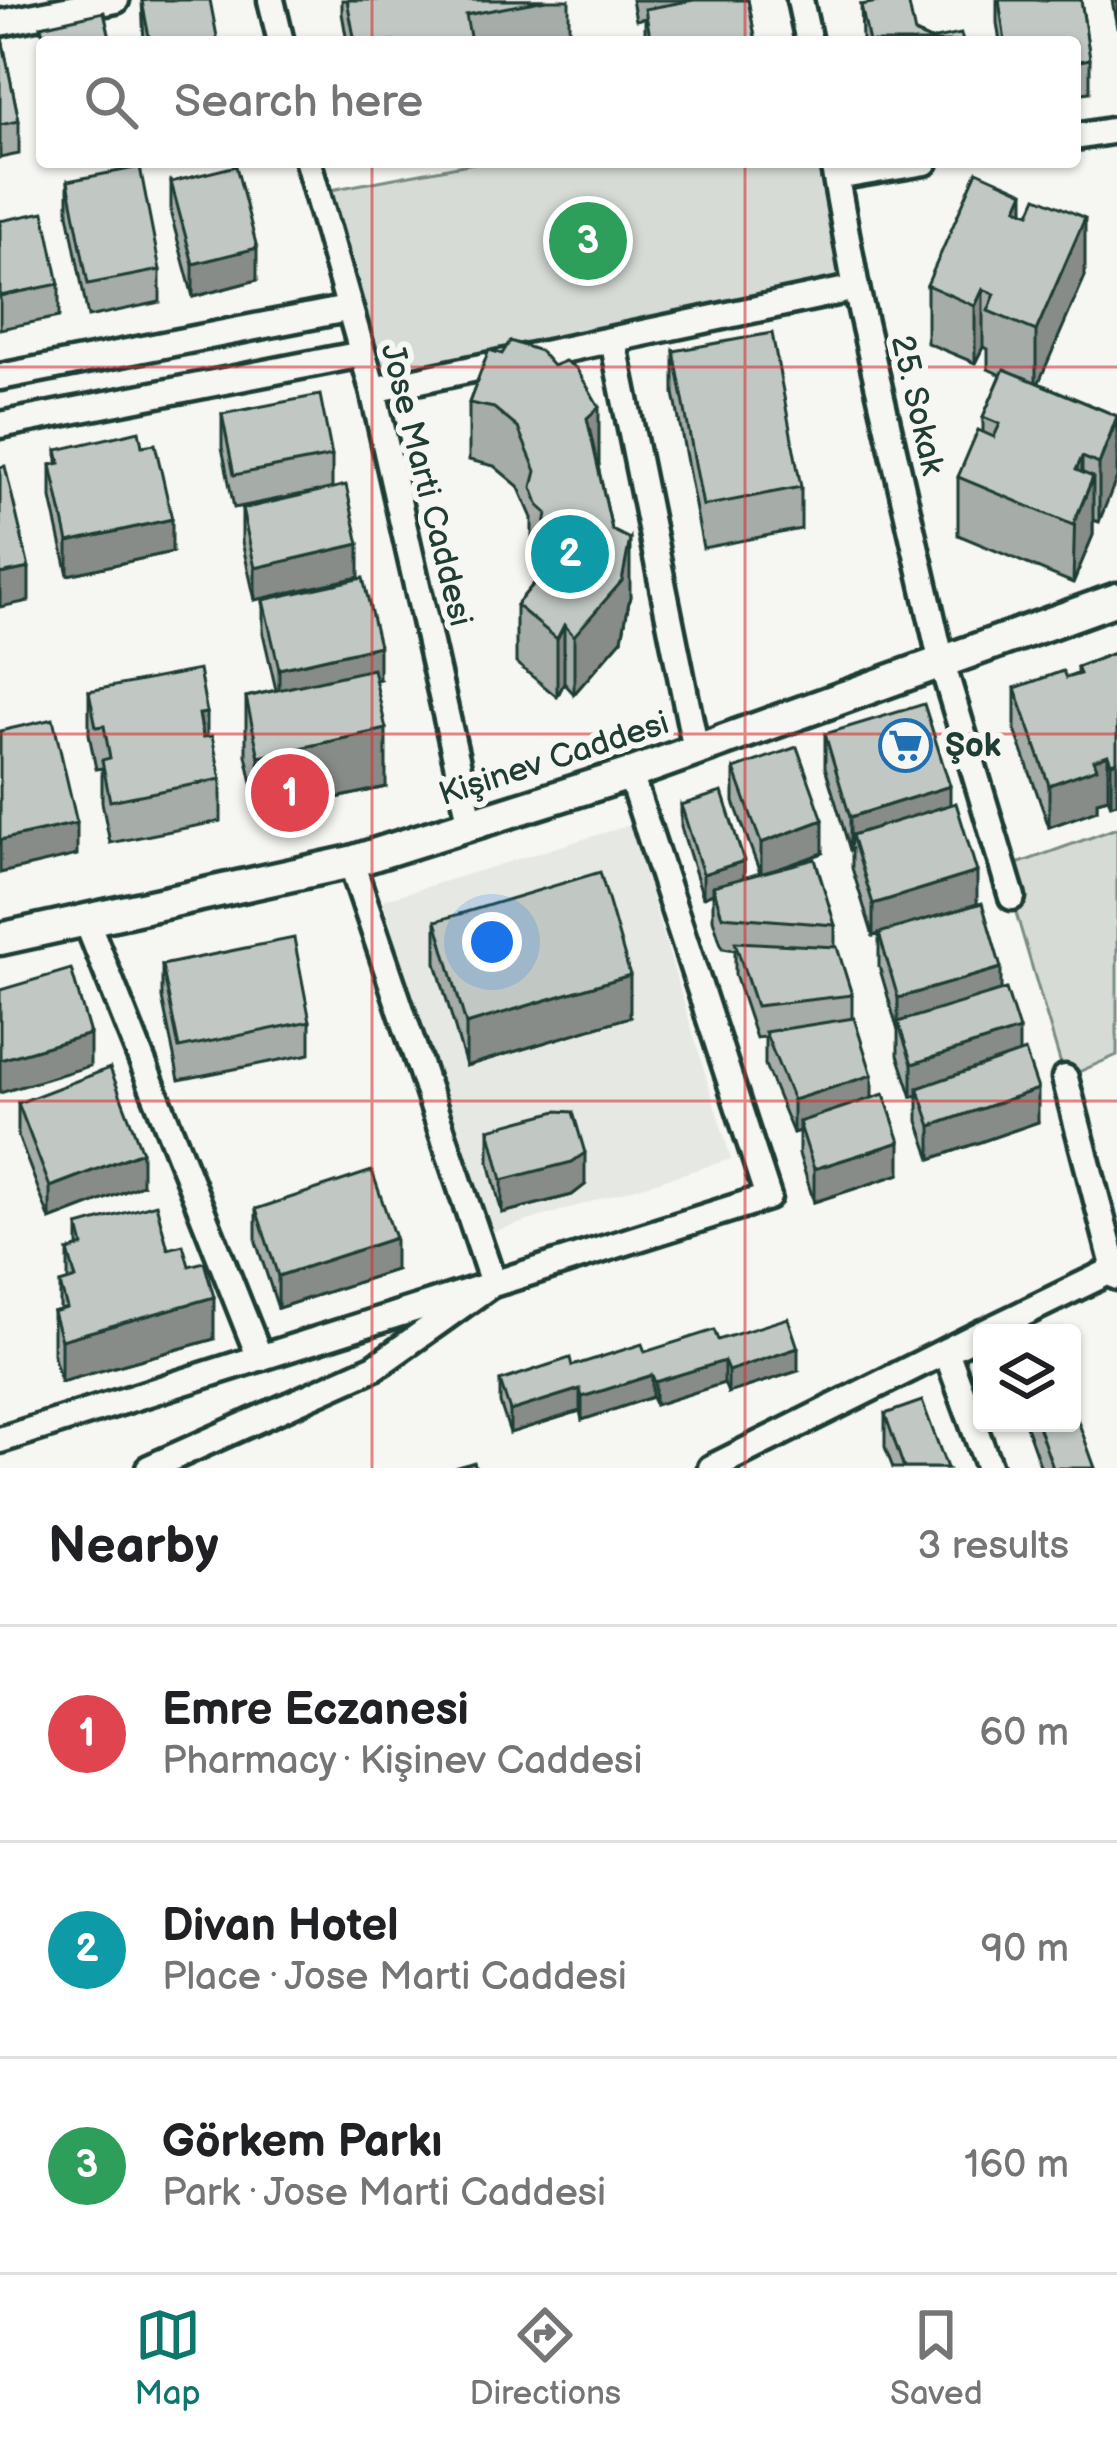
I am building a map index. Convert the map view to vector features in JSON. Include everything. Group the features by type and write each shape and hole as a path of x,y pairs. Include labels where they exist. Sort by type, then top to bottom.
{"street":[{"path":"0,22 116,0"},
{"path":"272,0 280,36"},
{"path":"800,0 807,36"},
{"path":"1081,136 1117,130"},
{"name":"Jose Marti Caddesi","path":"310,168 373,390 471,825"},
{"name":"25. Sokak","path":"834,169 856,288 942,662 1012,897"},
{"path":"373,390 856,288"},
{"path":"0,377 347,309"},
{"path":"613,340 696,750"},
{"path":"0,425 362,354"},
{"name":"Kişinev Caddesi","path":"0,939 351,862 630,774 1117,598"},
{"path":"0,1440 767,1197 630,774"},
{"path":"351,862 493,1283"},
{"path":"87,922 260,1358"},
{"path":"1001,1324 1116,1271 1066,1078"},
{"path":"149,1468 375,1367 493,1283"},
{"path":"711,1468 973,1338"},
{"path":"946,1351 989,1468"}],"shaded area":[{"path":"447,168 834,168 856,288 373,390 315,193"},
{"path":"630,825 731,1159 485,1234 383,900"},
{"path":"1117,828 1117,1055 1065,1078 1003,869"}],"building":[{"path":"210,0 217,36 149,36 142,1"},
{"path":"347,0 546,0 466,15 470,36 354,36"},
{"path":"694,0 748,0 755,36 650,36 645,9"},
{"path":"908,0 915,34 920,36 868,36 861,5"},
{"path":"999,0 1081,0 1090,59 1081,61 1081,36 1004,36"},
{"path":"104,12 110,36 44,36 41,26"},
{"path":"0,29 19,121 0,125"},
{"path":"140,168 160,270 88,284 68,181"},
{"path":"237,168 257,248 193,264 171,182"},
{"path":"977,171 1024,192 1017,208 1030,213 1037,197 1085,218 1036,331 988,311 995,294 983,289 975,306 927,285"},
{"path":"44,212 59,284 0,296 0,221"},
{"path":"772,333 801,487 703,506 674,351"},
{"path":"510,341 540,351 553,366 565,361 576,368 590,391 599,407 587,418 612,530 630,539 622,581 574,636 564,625 557,639 516,605 537,580 547,513 532,487 536,471 518,428 494,408 469,403 489,350 502,354"},
{"path":"1004,369 1117,416 1099,464 1082,457 1076,470 1093,477 1073,525 958,477 978,430 994,437 1000,424 983,417"},
{"path":"320,395 332,456 234,475 222,414"},
{"path":"139,431 142,446 155,444 172,519 68,542 51,465 60,463 57,450"},
{"path":"5,466 29,568 0,574 0,467"},
{"path":"346,485 359,544 255,568 242,509"},
{"path":"363,578 379,646 279,669 263,600"},
{"path":"1117,652 1117,761 1111,763 1108,755 1094,760 1097,768 1049,785 1015,688 1063,671 1066,678 1080,674 1077,667"},
{"path":"373,669 386,729 259,757 246,697"},
{"path":"199,670 207,713 199,714 203,737 212,736 221,779 110,801 102,760 110,758 104,726 96,727 89,691"},
{"path":"924,704 950,786 850,817 825,734"},
{"path":"53,719 77,823 0,840 0,731"},
{"path":"797,747 823,820 761,843 734,769"},
{"path":"722,792 744,861 703,874 681,805"},
{"path":"956,803 977,872 873,904 852,835"},
{"path":"815,859 835,925 722,916 713,886"},
{"path":"600,872 630,975 466,1024 436,921"},
{"path":"982,903 1001,968 898,998 879,933"},
{"path":"294,938 310,1021 179,1048 162,965"},
{"path":"735,942 837,947 852,995 756,1006"},
{"path":"71,969 90,1034 0,1060 0,990"},
{"path":"1006,989 1019,1030 912,1064 898,1022"},
{"path":"854,1018 872,1075 793,1100 765,1032"},
{"path":"1025,1051 1038,1089 931,1126 918,1088"},
{"path":"110,1068 142,1152 50,1187 18,1103"},
{"path":"884,1094 900,1142 814,1169 799,1122"},
{"path":"557,1111 573,1112 585,1153 572,1162 502,1180 489,1129"},
{"path":"372,1171 395,1238 278,1276 256,1209"},
{"path":"156,1204 168,1249 183,1245 189,1266 204,1262 214,1297 61,1340 53,1312 67,1308 60,1284 76,1279 68,1251 83,1246 78,1226"},
{"path":"788,1318 798,1348 728,1371 724,1361 655,1382 652,1375 582,1397 580,1389 510,1411 500,1381 570,1358 572,1366 642,1344 645,1352 714,1330 718,1340"},
{"path":"922,1401 947,1468 904,1468 885,1414"},
{"path":"1081,1429 1095,1468 1053,1468 1040,1432"}],"place":[{"name":"Görkem Parkı","path":"588,241"},
{"name":"Divan Hotel","path":"570,554"},
{"name":"Şok","path":"906,746"},
{"name":"Emre Eczanesi","path":"290,793"}]}
